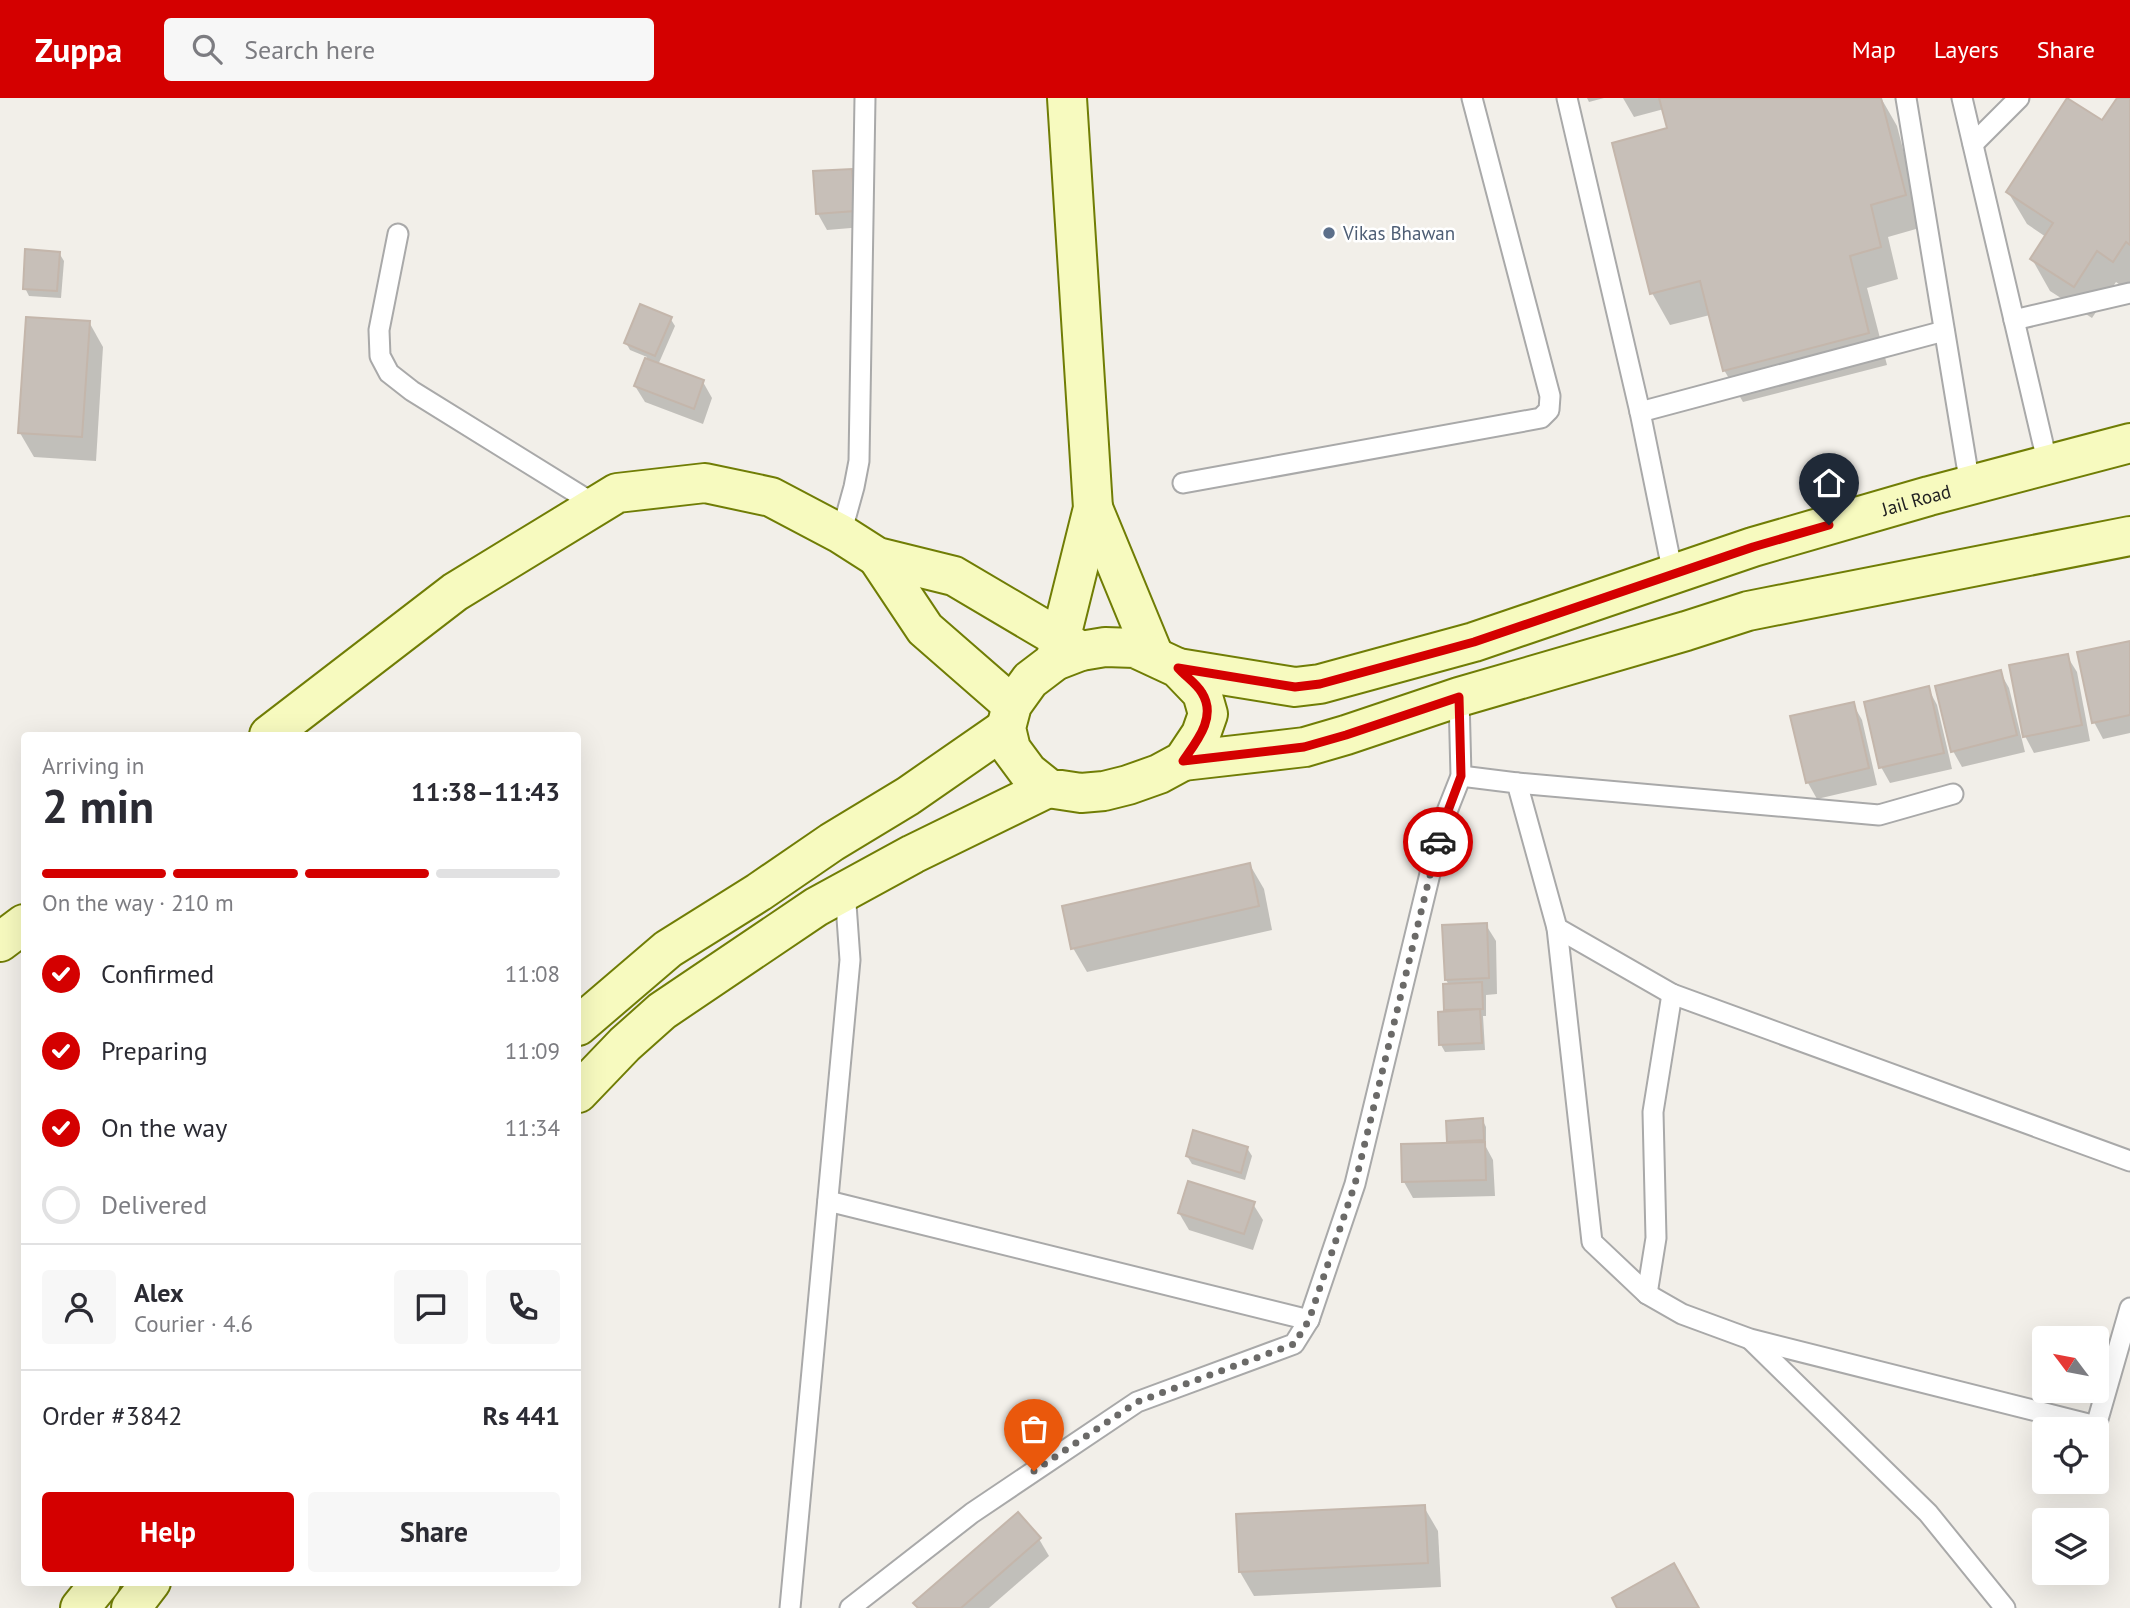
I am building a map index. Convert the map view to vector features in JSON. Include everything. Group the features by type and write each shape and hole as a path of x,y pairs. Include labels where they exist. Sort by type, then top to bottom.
{"main road":[{"path":"1066,650 1093,508 1067,98"},
{"name":"Jail Road","path":"1166,662 1295,687 1320,684 1474,642 1753,547 2130,443"},
{"path":"274,732 455,592 596,505 617,493 705,483 771,497 841,534 877,557 954,576 1066,650"},
{"path":"1093,508 1166,662"},
{"path":"877,557 925,629 1009,717 1011,749 1028,772 1048,788 1081,793 1128,785 1183,761 1304,747 1459,697 1748,611 2130,536"},
{"path":"581,1023 668,950 832,842 908,796 1009,717 1030,680 1066,650 1135,648 1166,662 1202,693 1208,714 1201,734 1183,761"},
{"path":"581,1090 625,1044 662,1011 816,907 913,854 1048,788"},
{"path":"0,942 21,926"},
{"path":"80,1608 98,1586"},
{"path":"131,1608 148,1586"}],"lane":[{"path":"841,534 859,461 865,98"},
{"path":"1183,484 1541,418 1549,410 1550,396 1472,98"},
{"path":"1566,98 1640,412 1673,574"},
{"path":"1906,98 1970,485"},
{"path":"1962,98 2048,465"},
{"path":"1973,144 2019,98"},
{"path":"398,234 379,330 380,356 388,373 412,391 596,505"},
{"path":"2014,320 2130,293"},
{"path":"1640,412 1944,331"},
{"path":"850,1608 972,1513 1137,1402 1294,1344 1309,1320 1355,1184 1443,824 1461,776 1459,697"},
{"path":"1461,776 1879,814 1953,794"},
{"path":"1517,783 1557,928 1592,1242 1647,1294 1682,1314 1750,1339 2096,1426 2130,1308"},
{"path":"790,1608 850,960 845,890"},
{"path":"1557,928 1672,994 2130,1160"},
{"path":"1647,1294 1656,1238 1653,1112 1672,994"},
{"path":"828,1201 1309,1320"},
{"path":"1750,1339 1928,1513 2005,1608"}],"building":[{"path":"1659,98 1881,98 1906,195 1871,205 1881,247 1850,256 1869,333 1723,371 1700,281 1650,294 1612,143 1667,128"},
{"path":"2067,98 2102,120 2117,98 2130,98 2130,245 2126,242 2113,262 2097,251 2074,287 2030,259 2053,223 2006,192"},
{"path":"852,169 855,211 816,214 813,171"},
{"path":"25,249 60,252 57,291 23,289"},
{"path":"640,304 672,317 655,356 624,343"},
{"path":"26,317 90,321 82,437 18,433"},
{"path":"645,358 704,380 694,409 634,386"},
{"path":"2130,641 2130,715 2092,723 2077,652"},
{"path":"2068,654 2082,725 2023,737 2009,665"},
{"path":"2001,670 2017,735 1951,752 1935,686"},
{"path":"1929,686 1944,753 1879,768 1864,702"},
{"path":"1854,702 1869,768 1806,783 1790,716"},
{"path":"1250,863 1259,906 1071,949 1062,906"},
{"path":"1487,923 1489,978 1445,980 1442,925"},
{"path":"1482,982 1483,1009 1444,1010 1443,984"},
{"path":"1480,1009 1482,1043 1439,1045 1438,1012"},
{"path":"1483,1118 1484,1140 1447,1142 1446,1121"},
{"path":"1193,1130 1248,1147 1241,1173 1186,1156"},
{"path":"1485,1142 1486,1180 1402,1182 1401,1144"},
{"path":"1188,1181 1255,1202 1244,1234 1178,1213"},
{"path":"1425,1505 1428,1563 1239,1572 1236,1514"},
{"path":"1018,1512 1041,1538 961,1608 918,1608 913,1603"},
{"path":"1674,1563 1699,1608 1617,1608 1612,1598"}],"way so far":[{"path":"1034,1471 1137,1402 1294,1344 1309,1320 1355,1184 1438,842"}],"place":[{"name":"Vikas Bhawan","path":"1329,233"}],"route":[{"path":"1438,842 1461,776 1459,697 1304,747 1183,761 1201,734 1208,714 1202,693 1178,668 1295,687 1320,684 1474,642 1753,547 1829,525"}]}
